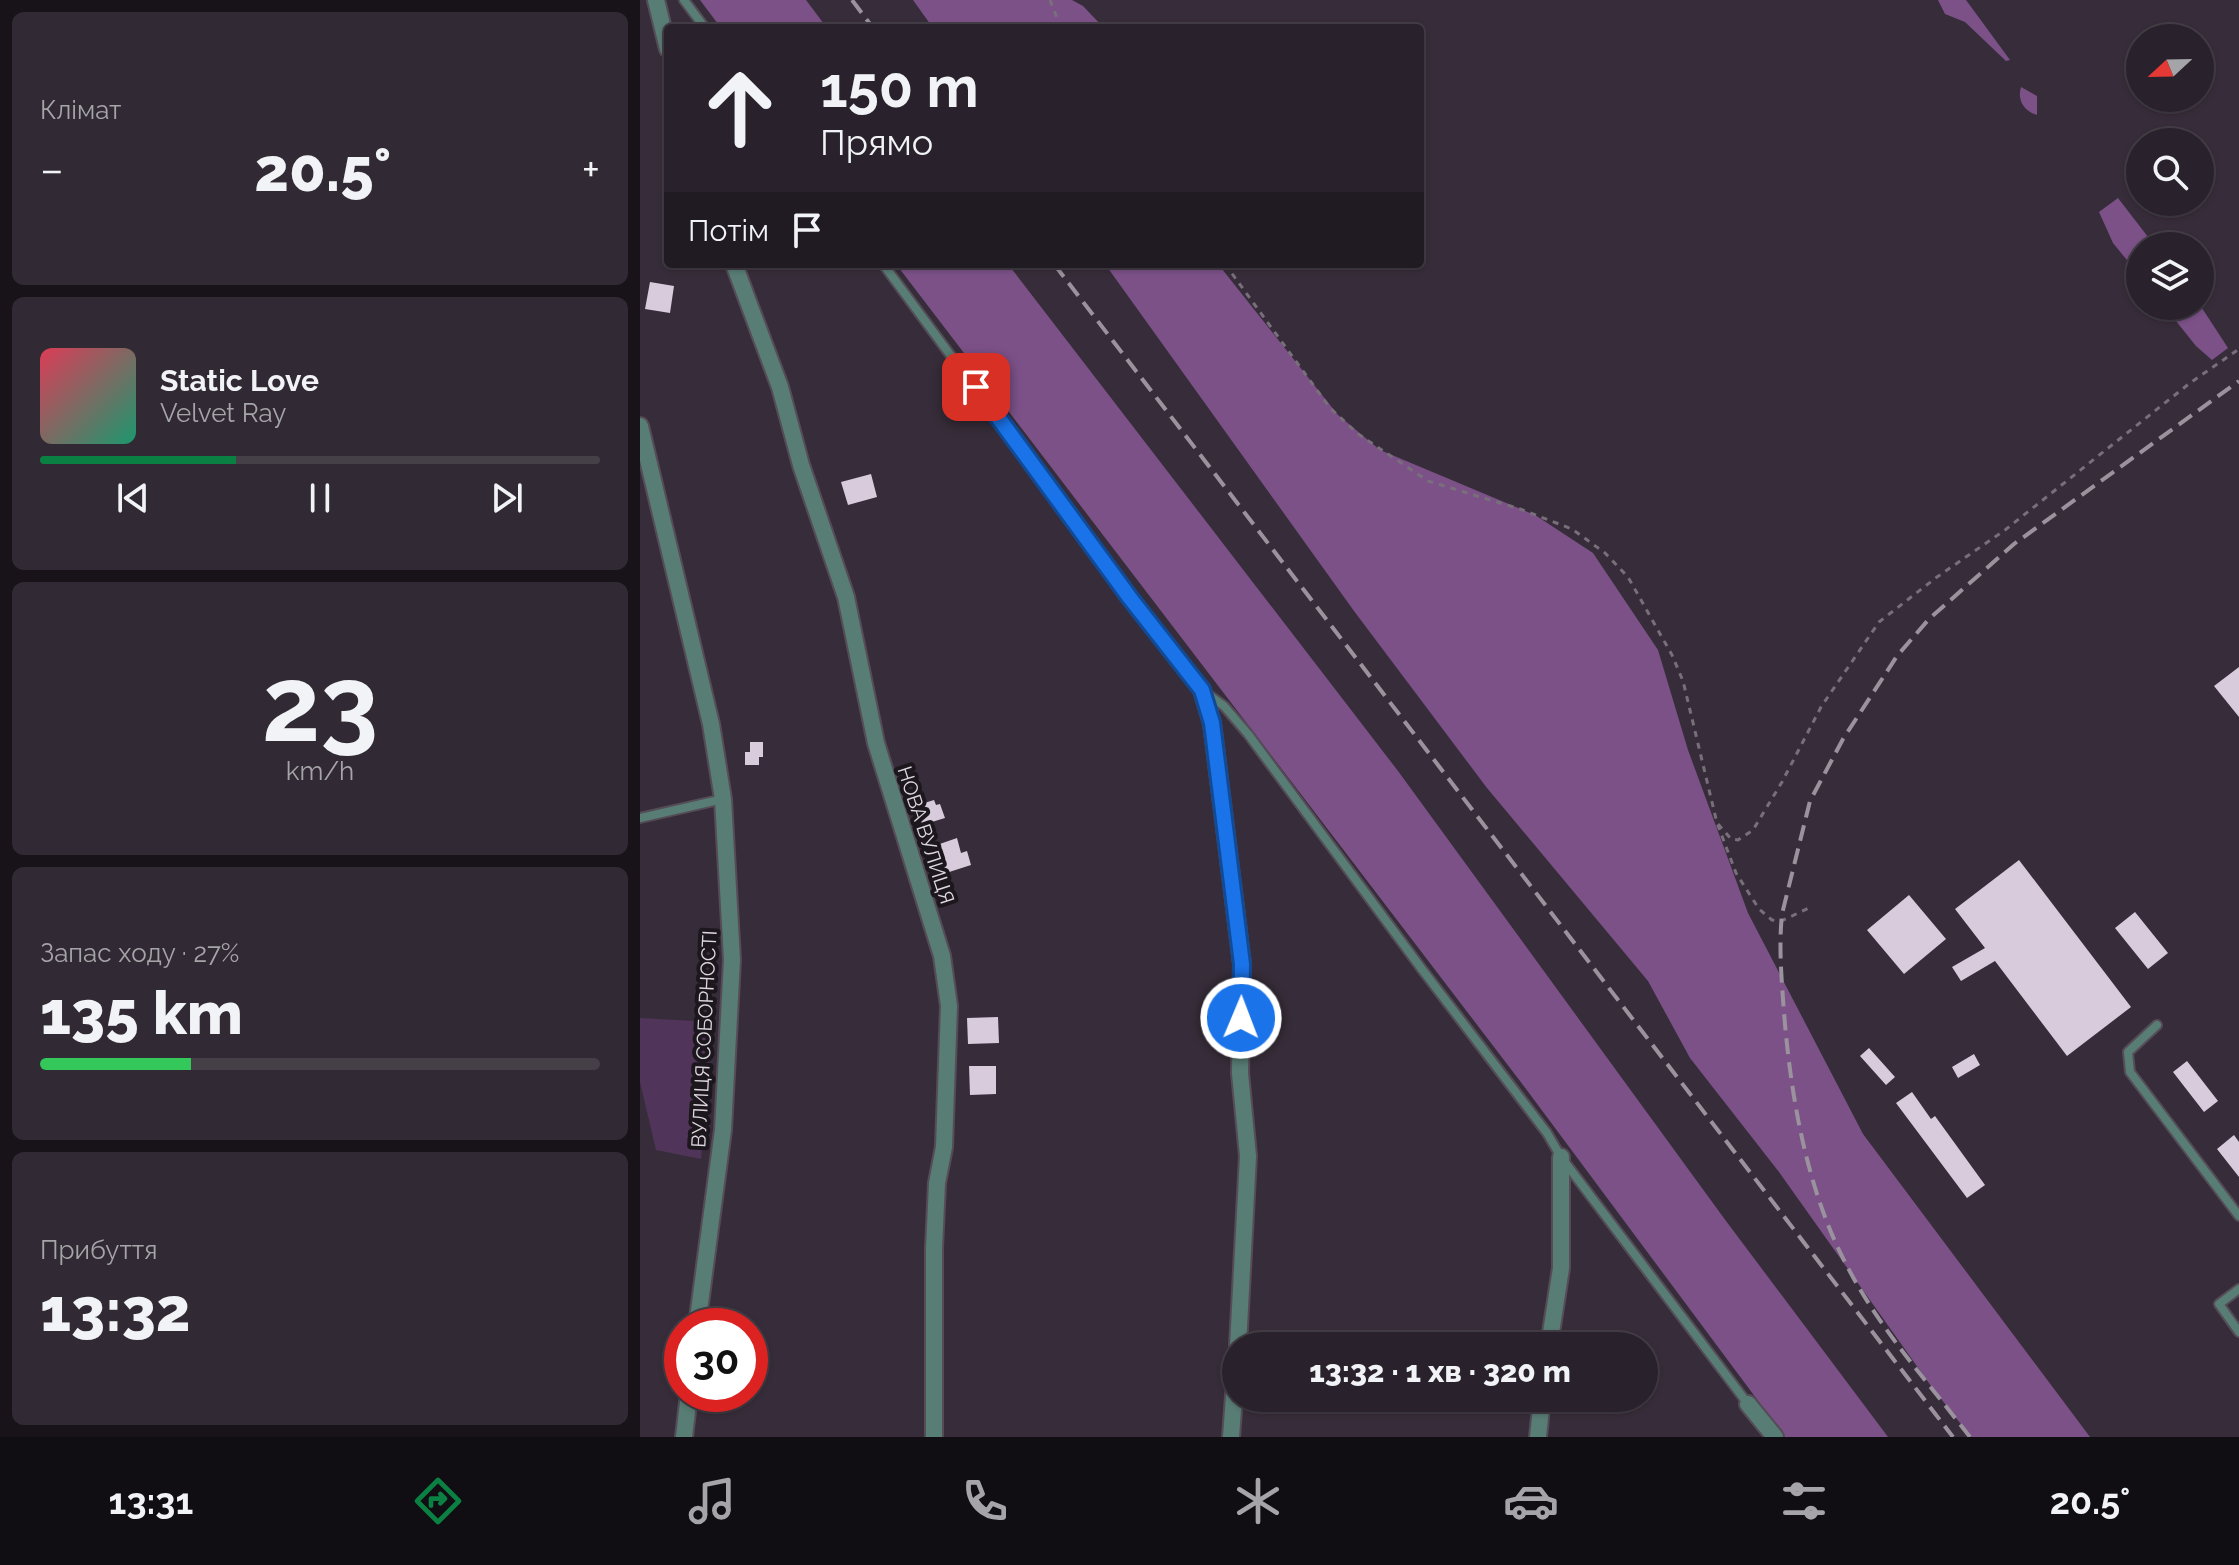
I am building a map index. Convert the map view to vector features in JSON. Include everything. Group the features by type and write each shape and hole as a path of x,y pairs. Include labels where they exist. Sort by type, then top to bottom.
{"street":[{"path":"655,1 664,34"},
{"name":"НОВА ВУЛИЦЯ","path":"735,268 780,387 801,465 846,597 876,743 942,956 948,1019 944,1147 937,1183 934,1248 934,1437"},
{"name":"ВУЛИЦЯ СОБОРНОСТІ","path":"640,426 711,724 723,799 732,960 723,1130 699,1308"},
{"path":"1202,690 1212,723 1242,964 1240,1073 1248,1156 1239,1332"},
{"path":"1551,1332 1561,1268 1561,1157"},
{"path":"1748,1404 1775,1437"},
{"path":"684,1437 687,1412"},
{"path":"1231,1437 1233,1412"},
{"path":"1538,1437 1541,1412"}],"lane":[{"path":"684,0 702,24"},
{"path":"886,268 1130,598 1202,690 1224,706 1248,734 1748,1404"},
{"path":"640,818 723,799"},
{"path":"2157,1025 2128,1052 2130,1072 2239,1216"},
{"path":"2239,1289 2219,1304 2239,1332"}],"path":[{"path":"1050,0 1059,24"},
{"path":"1228,268 1330,408 1358,434 1428,481 1520,509 1572,529 1605,553 1628,577 1672,655 1683,681 1717,823 1736,873 1759,909 1772,920 1781,921 1809,908"},
{"path":"1717,823 1731,839 1744,838 1753,830 1821,707 1879,622 2005,530 2190,383 2239,349"}],"shaded area":[{"path":"700,0 806,0 824,24 718,24"},
{"path":"913,0 1072,0 1083,6 1100,24 930,24"},
{"path":"1938,0 1966,0 2010,60 2006,61 1965,22 1945,14"},
{"path":"2021,87 2037,96 2037,115 2028,111 2023,104"},
{"path":"2118,198 2126,208 2126,216 2132,216 2144,232 2126,232 2126,259 2113,243 2099,212"},
{"path":"899,268 1011,268 1398,771 1726,1221 1888,1437 1785,1437 1520,1081"},
{"path":"1108,268 1221,268 1338,415 1380,450 1535,515 1593,553 1658,650 1688,750 1748,913 1863,1134 2090,1437 1971,1437 1931,1386 1779,1172 1690,1058 1648,981 1487,788 1354,611"},
{"path":"2175,320 2210,320 2228,348 2212,360"},
{"path":"640,1018 712,1022 701,1159 656,1150 640,1082"}],"building":[{"path":"650,282 674,286 670,313 645,309"},
{"path":"871,474 877,497 848,505 841,482"},
{"path":"2239,667 2239,717 2214,686"},
{"path":"750,742 763,742 763,757 759,757 759,765 745,765 745,752 750,752"},
{"path":"934,800 936,805 940,804 945,818 922,825 918,805"},
{"path":"957,838 961,853 967,851 971,865 943,874 934,846"},
{"path":"2019,860 2131,1007 2067,1056 1995,961 1961,981 1952,967 1985,948 1955,909"},
{"path":"1909,895 1946,939 1904,974 1867,930"},
{"path":"2135,912 2168,953 2148,969 2115,928"},
{"path":"998,1017 999,1043 968,1044 967,1018"},
{"path":"1869,1048 1895,1077 1886,1085 1860,1056"},
{"path":"1974,1054 1980,1065 1958,1078 1952,1067"},
{"path":"2187,1061 2218,1101 2204,1112 2173,1072"},
{"path":"969,1066 996,1066 996,1094 970,1095"},
{"path":"1912,1092 1931,1119 1935,1116 1985,1185 1967,1198 1896,1103"},
{"path":"2234,1135 2239,1142 2239,1177 2217,1149"}],"railway":[{"path":"852,0 870,24"},
{"path":"1057,268 1953,1437"},
{"path":"1970,1437 1873,1310 1846,1264 1820,1202 1801,1135 1790,1067 1780,946 1782,914 1810,801 1843,739 1897,656 1929,619 2014,544 2239,381"}],"route":[{"path":"976,387 1130,598 1202,690 1212,723 1242,964 1241,1018"}]}
